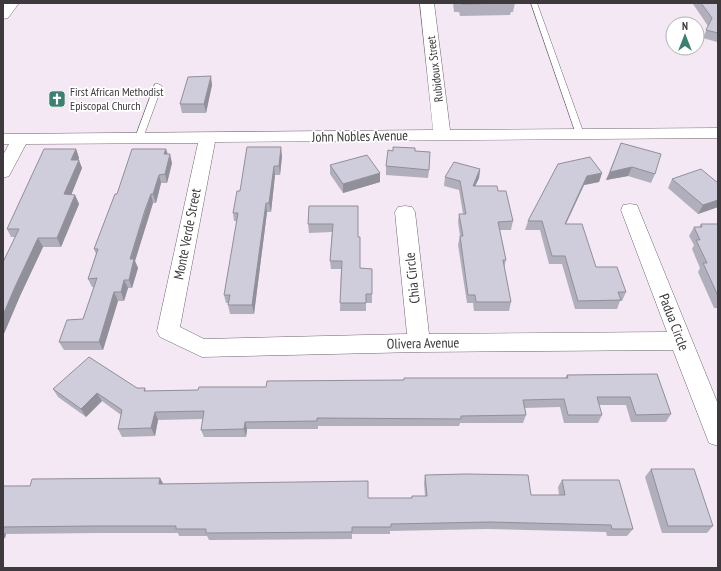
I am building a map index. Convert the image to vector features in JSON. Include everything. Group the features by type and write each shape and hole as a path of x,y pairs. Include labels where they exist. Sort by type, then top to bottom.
{"street":[{"path":"3,15 12,3"},
{"name":"Rubidoux Street","path":"427,3 442,135"},
{"name":"John Nobles Avenue","path":"3,139 718,133"},
{"name":"Monte Verde Street","path":"168,331 207,138"},
{"path":"3,172 20,139"},
{"name":"Padua Circle","path":"630,210 718,435"},
{"name":"Chia Circle","path":"405,212 419,343"},
{"name":"Olivera Avenue","path":"168,331 202,348 419,343 682,341"}],"lane":[{"path":"534,3 580,134"},
{"path":"139,138 158,86"}],"building":[{"path":"461,3 512,3 462,4"},
{"path":"701,3 718,3 718,33 706,30 712,18"},
{"path":"211,76 204,104 180,104 188,77"},
{"path":"621,143 661,154 655,174 632,167 610,172"},
{"path":"247,147 281,147 279,166 274,166 269,203 266,203 252,305 228,305 230,295 224,295 238,213 233,213 237,191 240,191"},
{"path":"393,147 415,148 415,151 430,152 429,170 386,166 388,150 393,151"},
{"path":"44,149 76,149 71,160 79,160 64,194 75,195 57,238 38,238 3,315 3,262 19,229 7,229"},
{"path":"132,149 166,149 164,154 170,154 165,174 159,175 153,194 151,194 145,210 130,259 134,259 129,280 124,280 121,292 114,292 99,342 59,342 67,320 83,319 97,278 88,279 98,249 94,249 115,194 117,194"},
{"path":"367,155 380,173 343,184 330,165"},
{"path":"590,157 602,173 587,176 565,224 582,224 596,267 617,267 626,292 618,292 621,300 578,301 565,256 552,256 542,221 528,221 558,164"},
{"path":"454,162 480,169 473,186 497,186 498,191 506,191 513,221 498,222 506,260 503,260 511,302 476,302 475,295 468,295 460,236 463,236 459,214 466,214 460,181 445,177"},
{"path":"701,169 718,183 718,200 703,205 672,179"},
{"path":"309,206 358,206 360,268 372,269 372,294 366,294 366,303 340,303 342,261 330,261 333,224 308,224"},
{"path":"701,224 718,224 718,296 703,263 707,263 696,240 700,240 694,227 702,227"},
{"path":"89,357 137,388 145,388 144,391 198,390 199,387 266,387 267,381 404,380 404,378 568,378 567,375 657,374 671,414 636,415 630,397 597,397 602,415 568,415 564,399 523,400 526,415 461,416 461,419 317,418 317,421 245,422 244,429 201,430 204,411 155,412 151,428 118,429 122,410 97,393 81,409 53,389"},
{"path":"651,469 694,469 713,526 668,526"},
{"path":"425,475 528,475 531,495 565,495 562,480 619,480 633,529 612,529 611,525 489,522 391,524 391,527 352,527 352,532 206,533 206,529 176,529 176,526 3,527 3,486 30,486 32,479 160,478 159,484 368,481 368,498 412,498 412,496 427,496"}],"place":[{"name":"First African Methodist Episcopal Church","path":"57,99"}]}
